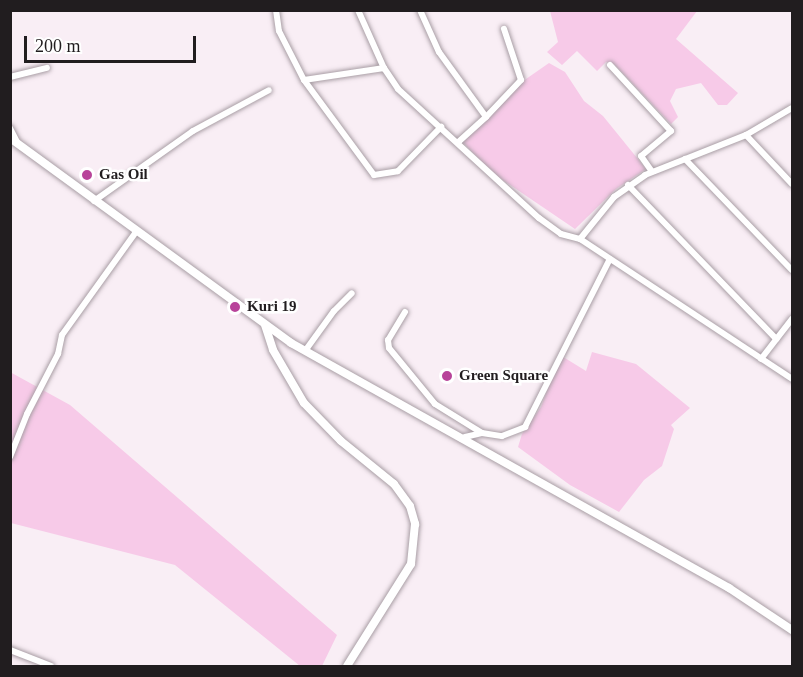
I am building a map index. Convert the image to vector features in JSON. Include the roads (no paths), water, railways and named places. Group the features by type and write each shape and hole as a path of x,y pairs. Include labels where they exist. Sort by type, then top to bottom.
{"highway":[{"path":"10,138 93,201 265,325 305,351 465,438 729,588 792,630"}],"main road":[{"path":"265,325 273,350 304,403 341,441 394,484 410,506 415,524 415,551 411,564 347,666"}],"street":[{"path":"276,10 279,31 304,80 377,176 398,171 441,127"},
{"path":"358,10 384,68 398,89 539,218 561,234 580,239 792,379"},
{"path":"420,10 439,52 486,117"},
{"path":"458,142 486,117 521,80 504,30"},
{"path":"610,65 670,131 641,156 652,172"},
{"path":"10,77 47,68"},
{"path":"304,80 384,68"},
{"path":"93,201 193,132 269,90"},
{"path":"580,239 614,197 628,185 652,172 746,135 792,108"},
{"path":"10,128 19,145"},
{"path":"746,135 792,184"},
{"path":"686,159 792,270"},
{"path":"628,185 776,339"},
{"path":"10,457 27,414 58,354 62,335 136,232"},
{"path":"465,438 482,433 517,433 530,420 573,325 610,259"},
{"path":"305,351 334,311 352,293"},
{"path":"405,312 387,339 389,348 435,404 482,433"},
{"path":"761,359 792,319"},
{"path":"10,650 51,666"}],"place":[{"name":"Gas Oil","path":"87,175"},
{"name":"Kuri 19","path":"235,307"},
{"name":"Green Square","path":"447,376"}]}
